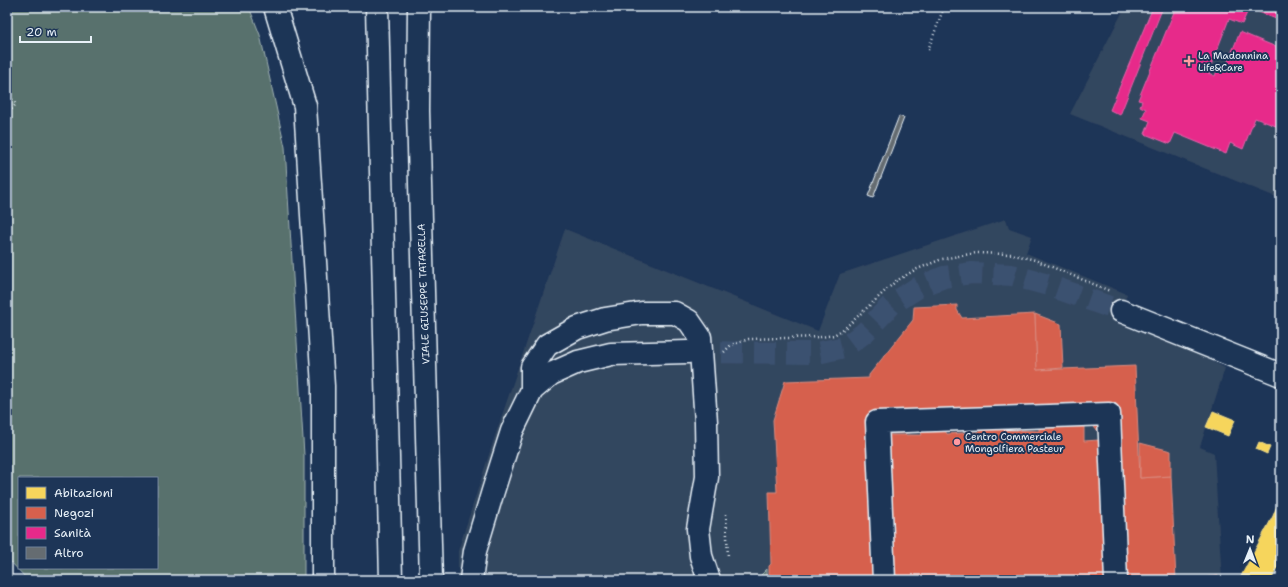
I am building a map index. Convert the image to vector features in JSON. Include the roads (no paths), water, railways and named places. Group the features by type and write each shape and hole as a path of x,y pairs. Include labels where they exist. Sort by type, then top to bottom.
{"main road":[{"path":"275,7 305,106 323,386 323,580"},
{"path":"377,7 391,580"},
{"name":"VIALE GIUSEPPE TATARELLA","path":"419,7 418,111 431,580"},
{"path":"1118,302 1281,375"},
{"path":"532,390 532,367 547,345 577,328 605,319 642,313 675,313 689,320 700,337 706,422 707,478 698,529 701,556 709,580"},
{"path":"471,580 475,551 492,491 512,431 532,390 551,374 578,362 611,354 688,352"},
{"path":"884,580 877,422 1109,414 1116,580"}],"tunnel":[{"path":"688,352 817,353 845,347 864,333 891,305 917,288 944,277 972,273 1012,275 1048,285 1121,311"}],"place":[{"name":"La Madonnina Life&Care","path":"1189,61"},
{"name":"Centro Commerciale Mongolfiera Pasteur","path":"957,442"}]}
